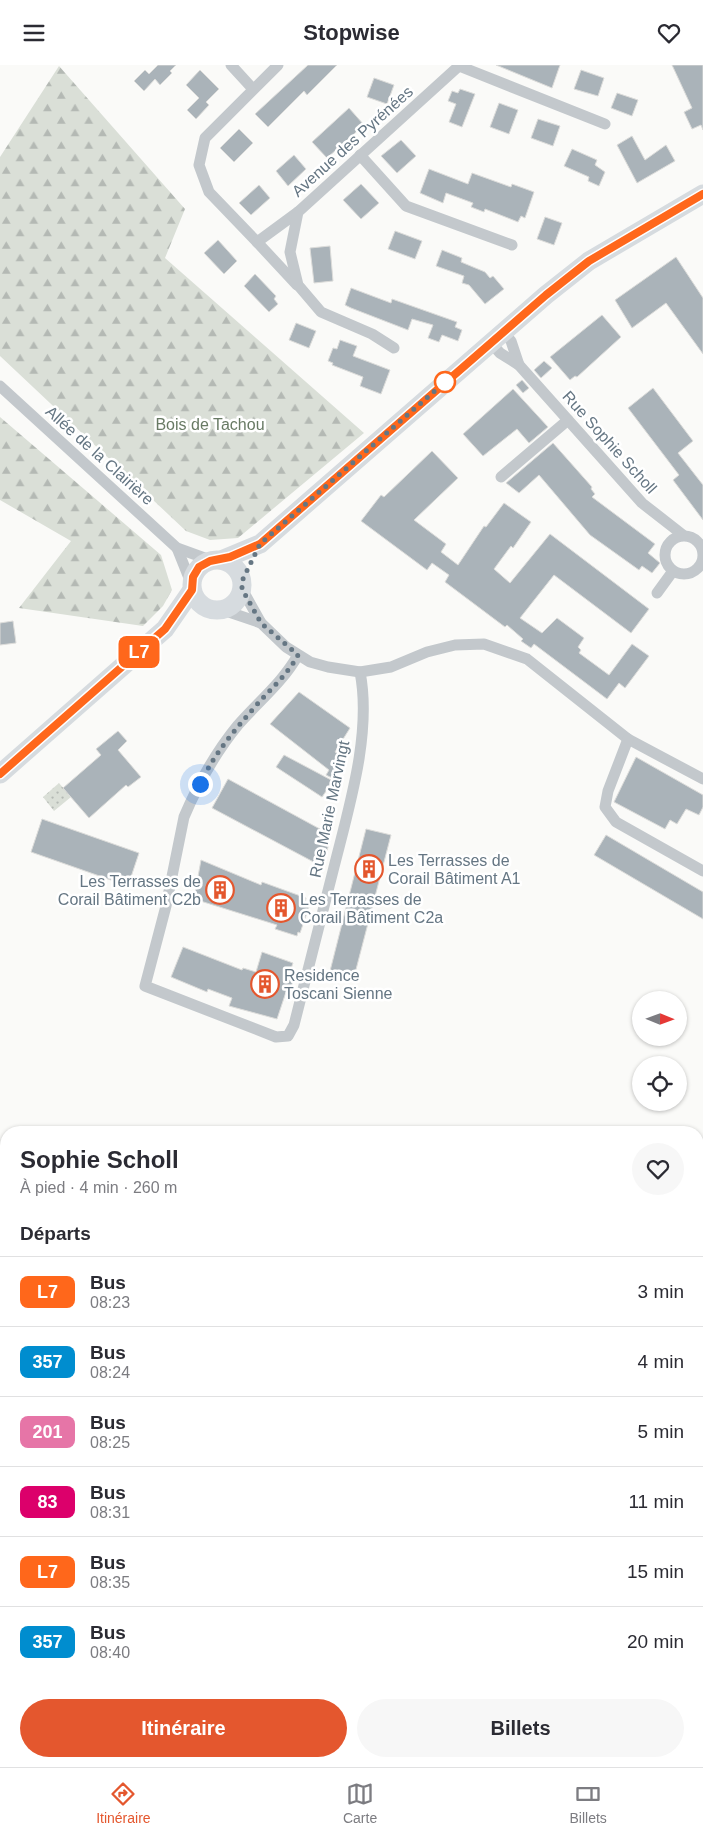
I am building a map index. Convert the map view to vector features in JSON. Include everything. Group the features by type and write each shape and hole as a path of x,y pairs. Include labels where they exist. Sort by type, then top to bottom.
{"main road":[{"path":"0,774 165,629 192,586 199,567 260,544 445,382 498,339 546,295 589,261 703,194"},
{"path":"165,629 236,602 260,544"},
{"path":"215,560 235,567 242,585"},
{"path":"192,586 197,601 218,610"}],"street":[{"path":"231,65 253,89"},
{"name":"Avenue des Pyrénées","path":"278,65 205,138 199,165 209,193 298,285 321,312 372,334 394,348"},
{"path":"460,66 605,124"},
{"name":"Avenue des Pyrénées","path":"298,285 290,252 298,212 460,66"},
{"path":"360,155 406,206 512,245"},
{"path":"257,242 298,212"},
{"name":"Rue Sophie Scholl","path":"519,365 510,341 498,339 500,353 519,365 642,503 683,535 695,539 702,550 703,557 697,568 692,572 679,573 673,571"},
{"name":"Allée de la Clairière","path":"0,386 177,549 192,586"},
{"path":"502,477 568,419"},
{"path":"657,593 673,571 666,561 665,549 672,539 683,535"},
{"name":"Allée de la Clairière","path":"177,549 215,560"},
{"path":"242,585 261,623 298,655 310,662 328,667 360,671 391,667 436,649 455,645 484,644 527,659 628,739 703,779"},
{"path":"218,610 261,623"},
{"name":"Rue Marie Marvingt","path":"298,655 289,669 238,726 210,763 189,805 184,817 166,906 145,986 276,1037 283,1037 291,1032 354,784 360,751 364,689 360,671"},
{"path":"628,739 608,791 605,807 616,822 703,871"}],"green space":[{"name":"Bois de Tachou","path":"59,66 185,209 165,258 364,433 238,538 210,540 186,531 0,356 0,157"},
{"path":"0,417 161,555 172,590 163,606 143,626 19,608 71,541 0,500"},
{"path":"59,783 71,797 54,811 43,797"}],"building":[{"path":"158,65 176,65 170,71 172,73 160,85 155,79 144,91 134,81 145,70 149,74"},
{"path":"308,65 337,65 307,95 304,91 268,127 255,114"},
{"path":"496,65 560,65 552,88"},
{"path":"672,65 703,65 703,130 701,125 692,129 684,112 692,108"},
{"path":"200,70 219,89 206,102 209,105 196,119 187,110 199,98 186,85"},
{"path":"581,70 604,78 598,96 574,89"},
{"path":"374,78 394,85 387,104 367,97"},
{"path":"460,89 475,94 462,127 449,122 456,104 448,101 452,91 458,93"},
{"path":"617,93 638,100 632,116 611,108"},
{"path":"499,103 518,110 509,134 490,127"},
{"path":"349,108 364,125 327,158 312,142"},
{"path":"538,119 560,126 553,146 531,138"},
{"path":"239,129 253,143 234,162 220,148"},
{"path":"632,136 645,160 666,145 675,161 637,183 617,145"},
{"path":"401,140 416,156 397,173 381,156"},
{"path":"572,149 597,160 595,165 605,172 599,186 588,181 589,177 564,166"},
{"path":"294,155 306,169 288,186 276,171"},
{"path":"429,169 468,184 472,173 511,187 512,184 534,192 525,218 521,216 518,222 485,209 484,212 471,207 473,203 446,193 443,203 420,193"},
{"path":"361,184 379,203 361,219 343,200"},
{"path":"259,185 270,198 251,215 239,203"},
{"path":"545,217 562,223 554,245 537,239"},
{"path":"395,231 422,241 415,259 388,249"},
{"path":"218,240 237,261 224,274 204,253"},
{"path":"330,246 333,281 314,283 310,248"},
{"path":"442,250 462,258 461,262 485,272 490,278 493,276 504,289 485,304 469,285 462,283 464,276 436,266"},
{"path":"676,257 703,298 703,354 666,303 632,328 615,300"},
{"path":"255,274 276,296 274,299 278,304 269,312 244,286"},
{"path":"351,288 391,303 392,299 457,322 455,327 462,330 458,341 442,335 439,342 428,338 433,325 412,319 408,330 351,308 345,305"},
{"path":"602,315 621,337 577,377 575,376 570,380 550,357"},
{"path":"296,323 316,331 309,348 289,340"},
{"path":"340,340 357,346 353,356 390,370 381,394 360,386 363,377 332,365 333,363 328,361 333,348 337,349"},
{"path":"544,361 552,368 541,378 534,370"},
{"path":"522,380 529,388 523,393 516,385"},
{"path":"653,388 693,441 678,453 703,485 703,520 673,480 679,475 628,408"},
{"path":"513,389 548,427 529,443 517,429 483,456 463,434"},
{"path":"553,443 592,487 591,489 595,494 592,497 655,544 648,553 660,563 652,573 642,566 639,570 590,535 539,475 519,493 506,483"},
{"path":"432,451 458,478 414,520 446,544 441,552 458,565 484,526 486,527 504,503 531,522 513,548 511,546 494,569 510,583 550,534 649,609 631,633 554,575 520,618 542,633 557,618 584,638 578,647 581,650 579,653 609,675 632,644 649,656 625,688 619,683 607,699 534,644 531,648 521,641 523,639 507,625 505,627 445,582 449,575 432,563 427,570 361,521 381,495 384,497"},
{"path":"13,621 16,643 0,645 0,623"},
{"path":"299,692 350,728 335,752 345,758 340,764 345,767 336,780 326,775 329,770 270,724"},
{"path":"118,731 127,741 118,750 141,777 128,787 126,785 89,818 63,788 101,755 96,749"},
{"path":"284,755 333,781 322,797 276,767"},
{"path":"636,757 703,795 703,807 699,815 686,809 677,824 670,820 665,829 614,802"},
{"path":"228,779 331,835 323,867 212,808"},
{"path":"42,819 139,853 128,886 31,852"},
{"path":"366,829 391,835 353,981 329,975"},
{"path":"606,835 703,892 703,919 594,855"},
{"path":"201,860 261,885 262,882 306,898 305,902 310,904 300,933 298,932 297,936 275,929 277,925 194,899"},
{"path":"183,947 242,970 243,968 256,972 262,952 293,963 289,974 295,976 289,993 286,992 277,1019 229,1006 232,998 208,989 207,992 171,977"}],"bus line":[{"name":"L7","path":"0,774 165,629 192,590 191,583 195,571 199,567 204,563 230,557 260,544 546,295 589,261 662,216 703,194"}],"place":[{"name":"Les Terrasses de Corail Bâtiment A1","path":"369,869"},
{"name":"Les Terrasses de Corail Bâtiment C2b","path":"220,890"},
{"name":"Les Terrasses de Corail Bâtiment C2a","path":"281,908"},
{"name":"Residence Toscani Sienne","path":"265,984"}],"route":[{"path":"200,784 210,763 238,726 289,669 298,655 286,647 261,623 242,589 245,572 260,544 445,382"}]}
